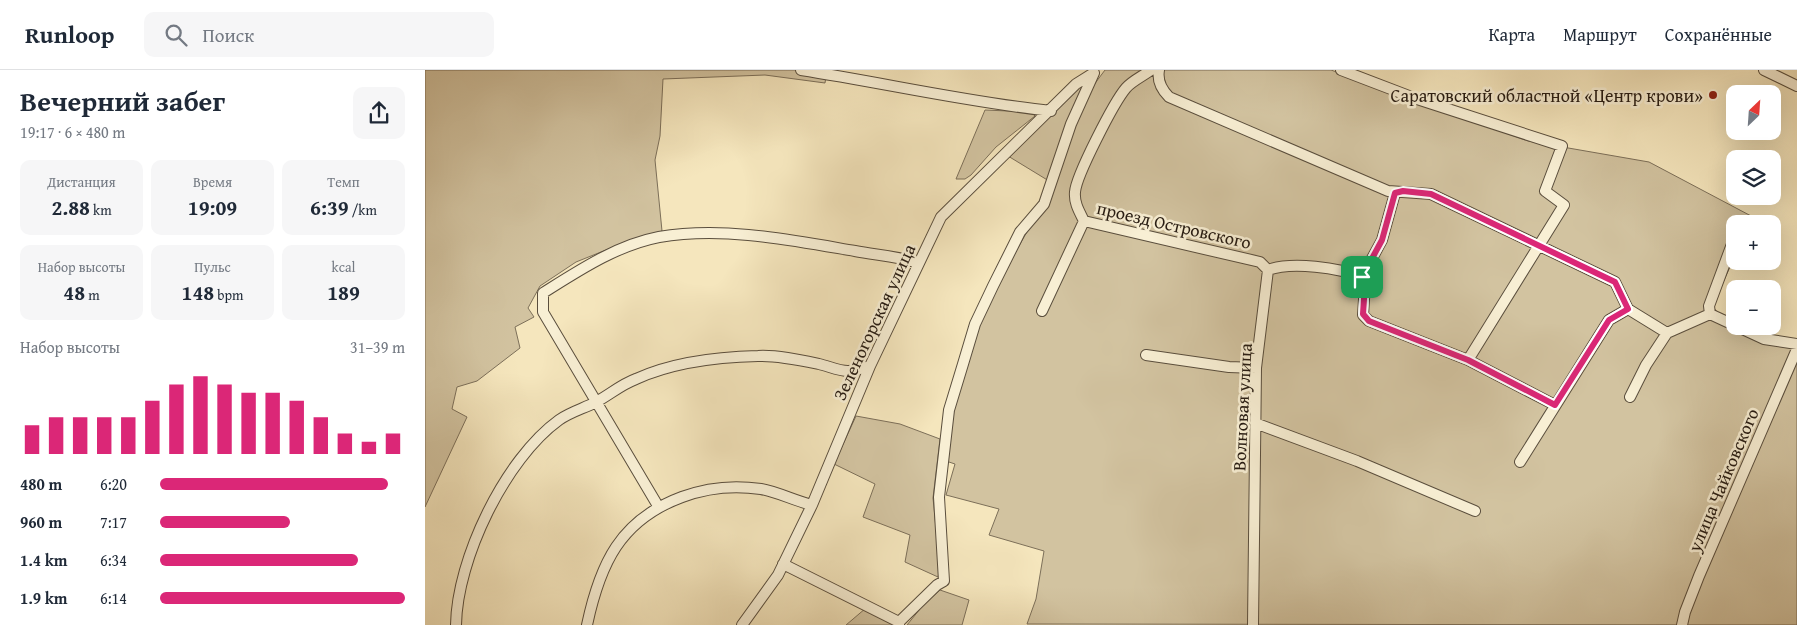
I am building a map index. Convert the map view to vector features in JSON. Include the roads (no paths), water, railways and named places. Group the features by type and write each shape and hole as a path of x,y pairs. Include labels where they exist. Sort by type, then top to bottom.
{"street":[{"path":"801,70 893,84 986,104 1051,110"},
{"path":"1042,311 1055,288 1084,221 1076,205 1075,190 1094,146 1110,112 1127,88 1151,70"},
{"path":"1159,70 1159,81 1162,90 1169,97 1395,193 1403,191 1431,194 1615,282 1628,309 1667,332"},
{"path":"1341,70 1417,99 1562,146 1545,191 1564,205 1468,360"},
{"path":"1765,70 1797,86"},
{"path":"783,564 899,623 937,585 944,581 939,497 949,410 975,324 1021,232 1044,204 1071,124 1094,72"},
{"name":"Зеленогорская улица","path":"742,625 767,592 812,505 870,366 941,217 1076,84 1094,72"},
{"path":"1395,193 1382,240 1362,277 1365,284 1363,314 1369,321 1468,360 1555,405"},
{"name":"проезд Островского","path":"1084,221 1259,262 1268,270 1278,266 1310,267 1362,277"},
{"path":"658,506 595,403 543,312 543,293 583,268 617,252 658,237 701,234 790,239 918,263"},
{"path":"1710,314 1709,306 1726,258"},
{"name":"Волновая улица","path":"1253,625 1256,368 1268,270"},
{"path":"1520,462 1609,320 1628,309"},
{"path":"1630,397 1646,365 1667,332 1710,314 1764,339 1797,344"},
{"name":"улица Чайковского","path":"1682,625 1699,576 1797,349"},
{"path":"1146,355 1229,367 1256,368"},
{"path":"456,625 463,575 477,534 488,510 520,461 543,434 560,419 595,403 635,379 670,367 715,359 761,356 817,364 848,371 870,366"},
{"path":"1255,423 1357,461 1475,511"},
{"path":"587,625 600,577 612,552 631,527 658,506 698,491 725,488 761,489 812,505"}],"place":[{"name":"Саратовский областной «Центр крови»","path":"1713,95"}]}
